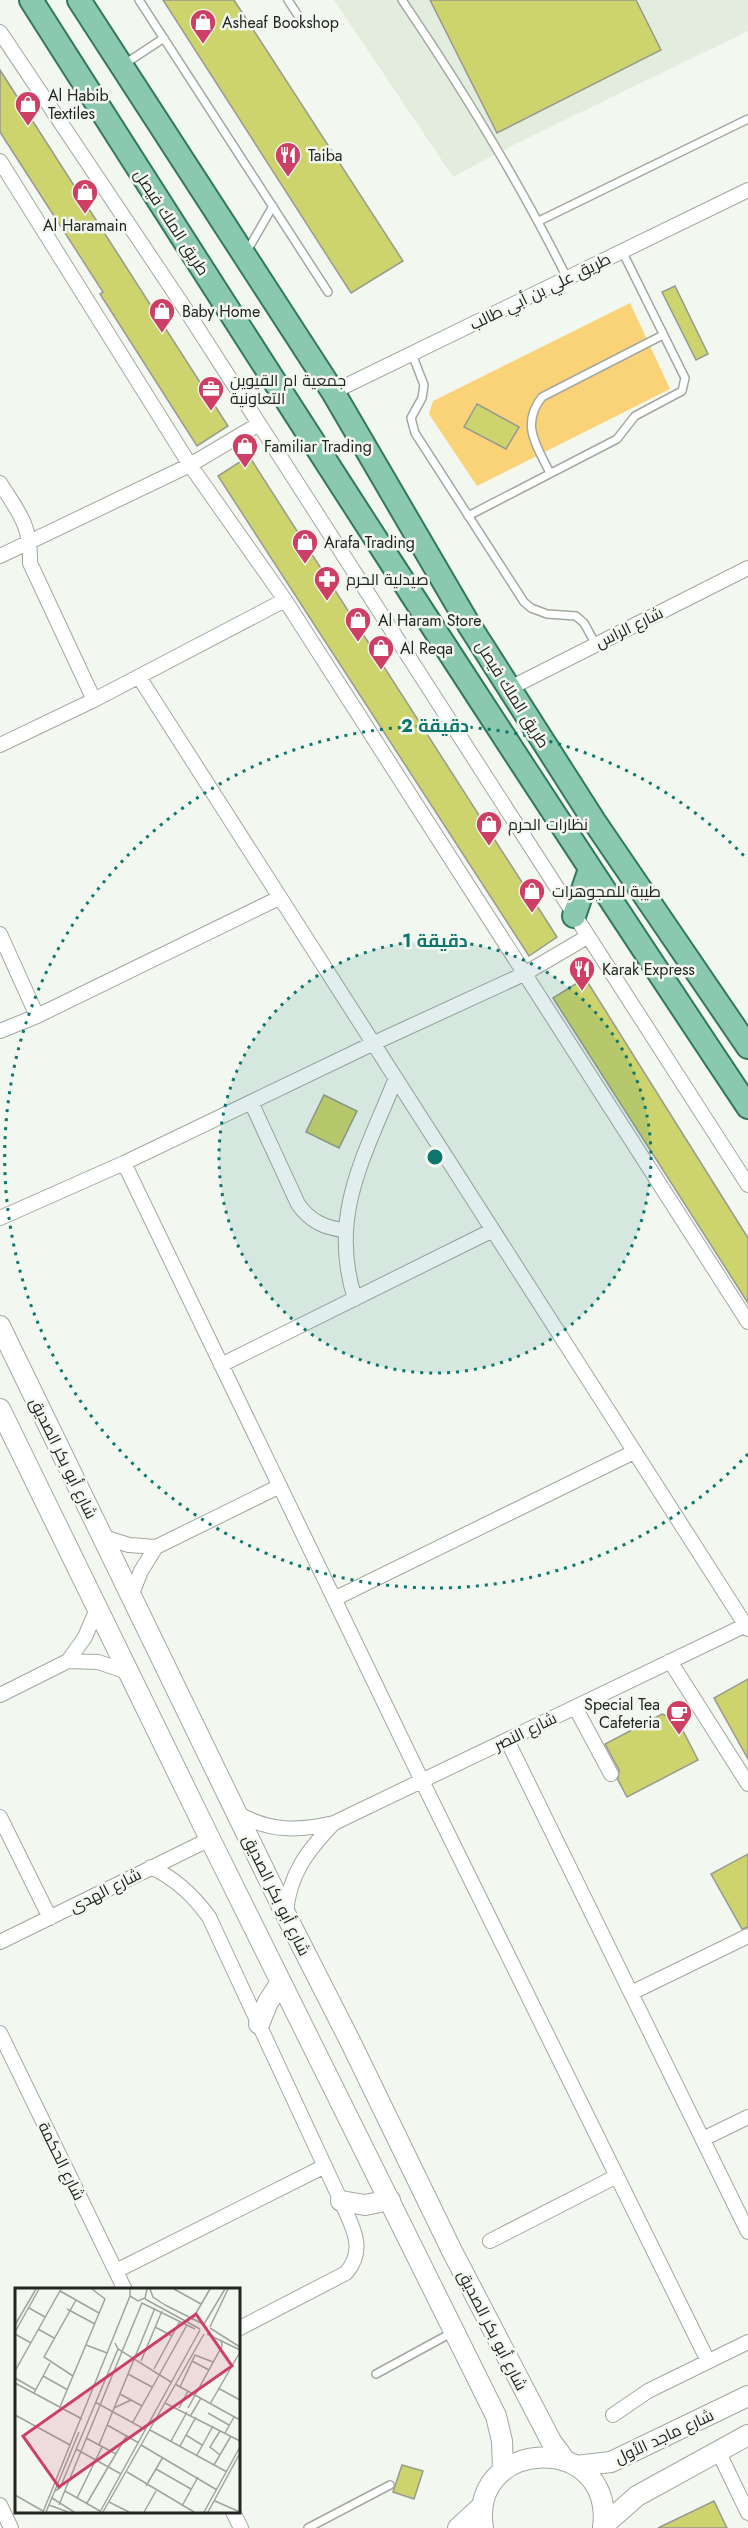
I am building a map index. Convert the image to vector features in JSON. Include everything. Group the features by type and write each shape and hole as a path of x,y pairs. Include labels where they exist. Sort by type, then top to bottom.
{"main road":[{"name":"طريق الملك فيصل","path":"31,0 315,447 748,1107"},
{"name":"طريق الملك فيصل","path":"79,0 333,392 469,625 594,821 748,1047"},
{"path":"315,447 377,521 486,687 497,693 510,687"},
{"path":"574,916 590,869"}],"street":[{"path":"0,32 84,154 748,1185"},
{"path":"0,161 190,465 285,600 748,1322"},
{"name":"طريق علي بن أبي طالب","path":"333,392 748,190"},
{"path":"0,556 190,465 259,424"},
{"path":"0,483 26,523 30,542 30,562 94,700"},
{"name":"شارع الراس","path":"510,687 748,567"},
{"path":"0,745 94,700 285,600"},
{"path":"139,677 491,1231 747,1626"},
{"path":"0,1031 37,1016 279,898"},
{"path":"0,934 37,1016"},
{"path":"0,1218 124,1163 524,974 587,938"},
{"path":"355,1299 346,1265 345,1230 350,1196 395,1080"},
{"path":"251,1102 294,1196 304,1212 321,1225 345,1230"},
{"path":"124,1163 422,1781 708,2361"},
{"path":"221,1365 491,1231"},
{"name":"شارع أبو بكر الصديق","path":"0,1326 452,2251 551,2441 570,2462 589,2477 599,2492 603,2509 603,2527"},
{"name":"شارع أبو بكر الصديق","path":"0,1408 210,1839 496,2415 502,2442 502,2471"},
{"path":"334,1599 634,1452"},
{"path":"103,1537 129,1545 156,1547 280,1486"},
{"path":"131,1596 141,1570 156,1547"},
{"path":"68,1661 85,1636 97,1609"},
{"name":"شارع النصر","path":"237,1814 264,1826 279,1829 294,1830 334,1823 747,1626"},
{"path":"0,1695 68,1661 98,1662 128,1672"},
{"path":"670,1661 748,1784"},
{"path":"576,1707 611,1774"},
{"path":"507,1740 748,2232"},
{"path":"0,1817 50,1918"},
{"name":"شارع النصر","path":"286,1915 287,1899 296,1869 334,1823"},
{"name":"شارع الهدى","path":"0,1942 210,1839"},
{"path":"151,1867 178,1883 200,1905 217,1931 341,2200 358,2242 358,2251 352,2267 339,2278 240,2328"},
{"path":"631,1993 748,1936"},
{"path":"259,2024 268,2002 281,1982"},
{"name":"شارع الحكمة","path":"0,2033 124,2288"},
{"path":"703,2139 748,2117"},
{"path":"116,2271 325,2166"},
{"path":"490,2241 617,2176"},
{"path":"341,2200 365,2205 390,2200"},
{"path":"614,2415 648,2391 748,2342"},
{"name":"شارع ماجد الأول","path":"502,2471 516,2462 532,2457 548,2456 570,2462 611,2462 748,2396"},
{"path":"603,2527 637,2496 748,2435"},
{"path":"718,2451 748,2513"},
{"path":"483,2528 483,2505 490,2486 502,2471"},
{"path":"0,2505 11,2528"},
{"path":"458,2528 483,2505"},
{"path":"233,2513 241,2528"}],"lane":[{"path":"139,0 328,292"},
{"path":"288,0 297,14"},
{"path":"402,0 455,79 539,221 567,278"},
{"path":"121,66 164,38"},
{"path":"539,221 748,119"},
{"path":"244,255 273,206"},
{"path":"468,516 617,439 634,416 682,391 685,378 622,251"},
{"path":"550,473 535,442 531,423 532,414 542,397 663,335"},
{"path":"411,354 424,385 422,398 413,410 412,426 468,516 524,602 531,608 547,614 576,616 584,623 595,643"},
{"path":"376,2374 455,2331"},
{"path":"308,2528 390,2485"}],"shaded area":[{"path":"334,0 748,0 748,31 501,151 453,177"},
{"path":"630,303 670,389 477,486 429,414 433,401","holes":["476,404 518,426 506,449 464,427"]}],"building":[{"path":"163,0 234,0 403,261 351,293"},
{"path":"430,0 636,0 661,50 497,133"},
{"path":"0,70 228,426 197,446 100,294 103,292 0,132"},
{"path":"675,286 708,354 696,360 662,292"},
{"path":"477,404 519,427 506,449 464,427"},
{"path":"249,456 557,937 529,956 218,476"},
{"path":"585,978 748,1238 748,1303 553,998"},
{"path":"324,1095 357,1111 339,1148 306,1132"},
{"path":"748,1679 748,1759 714,1698"},
{"path":"662,1714 678,1721 698,1760 627,1797 618,1780 619,1770 605,1744"},
{"path":"748,1854 748,1927 742,1929 711,1874"},
{"path":"402,2465 423,2471 414,2499 393,2492"},
{"path":"714,2501 727,2528 658,2528"}],"place":[{"name":"Asheaf Bookshop","path":"203,45"},
{"name":"Al Habib Textiles","path":"28,127"},
{"name":"Taiba","path":"288,178"},
{"name":"Al Haramain","path":"85,215"},
{"name":"Baby Home","path":"162,334"},
{"name":"جمعية ام القيوين التعاونية","path":"211,412"},
{"name":"Familiar Trading","path":"245,469"},
{"name":"Arafa Trading","path":"305,565"},
{"name":"صيدلية الحرم","path":"327,602"},
{"name":"Al Haram Store","path":"358,643"},
{"name":"Al Reqa","path":"381,671"},
{"name":"نظارات الحرم","path":"489,847"},
{"name":"طيبة للمجوهرات","path":"532,914"},
{"name":"Karak Express","path":"582,992"},
{"name":"Special Tea Cafeteria","path":"679,1736"}]}
